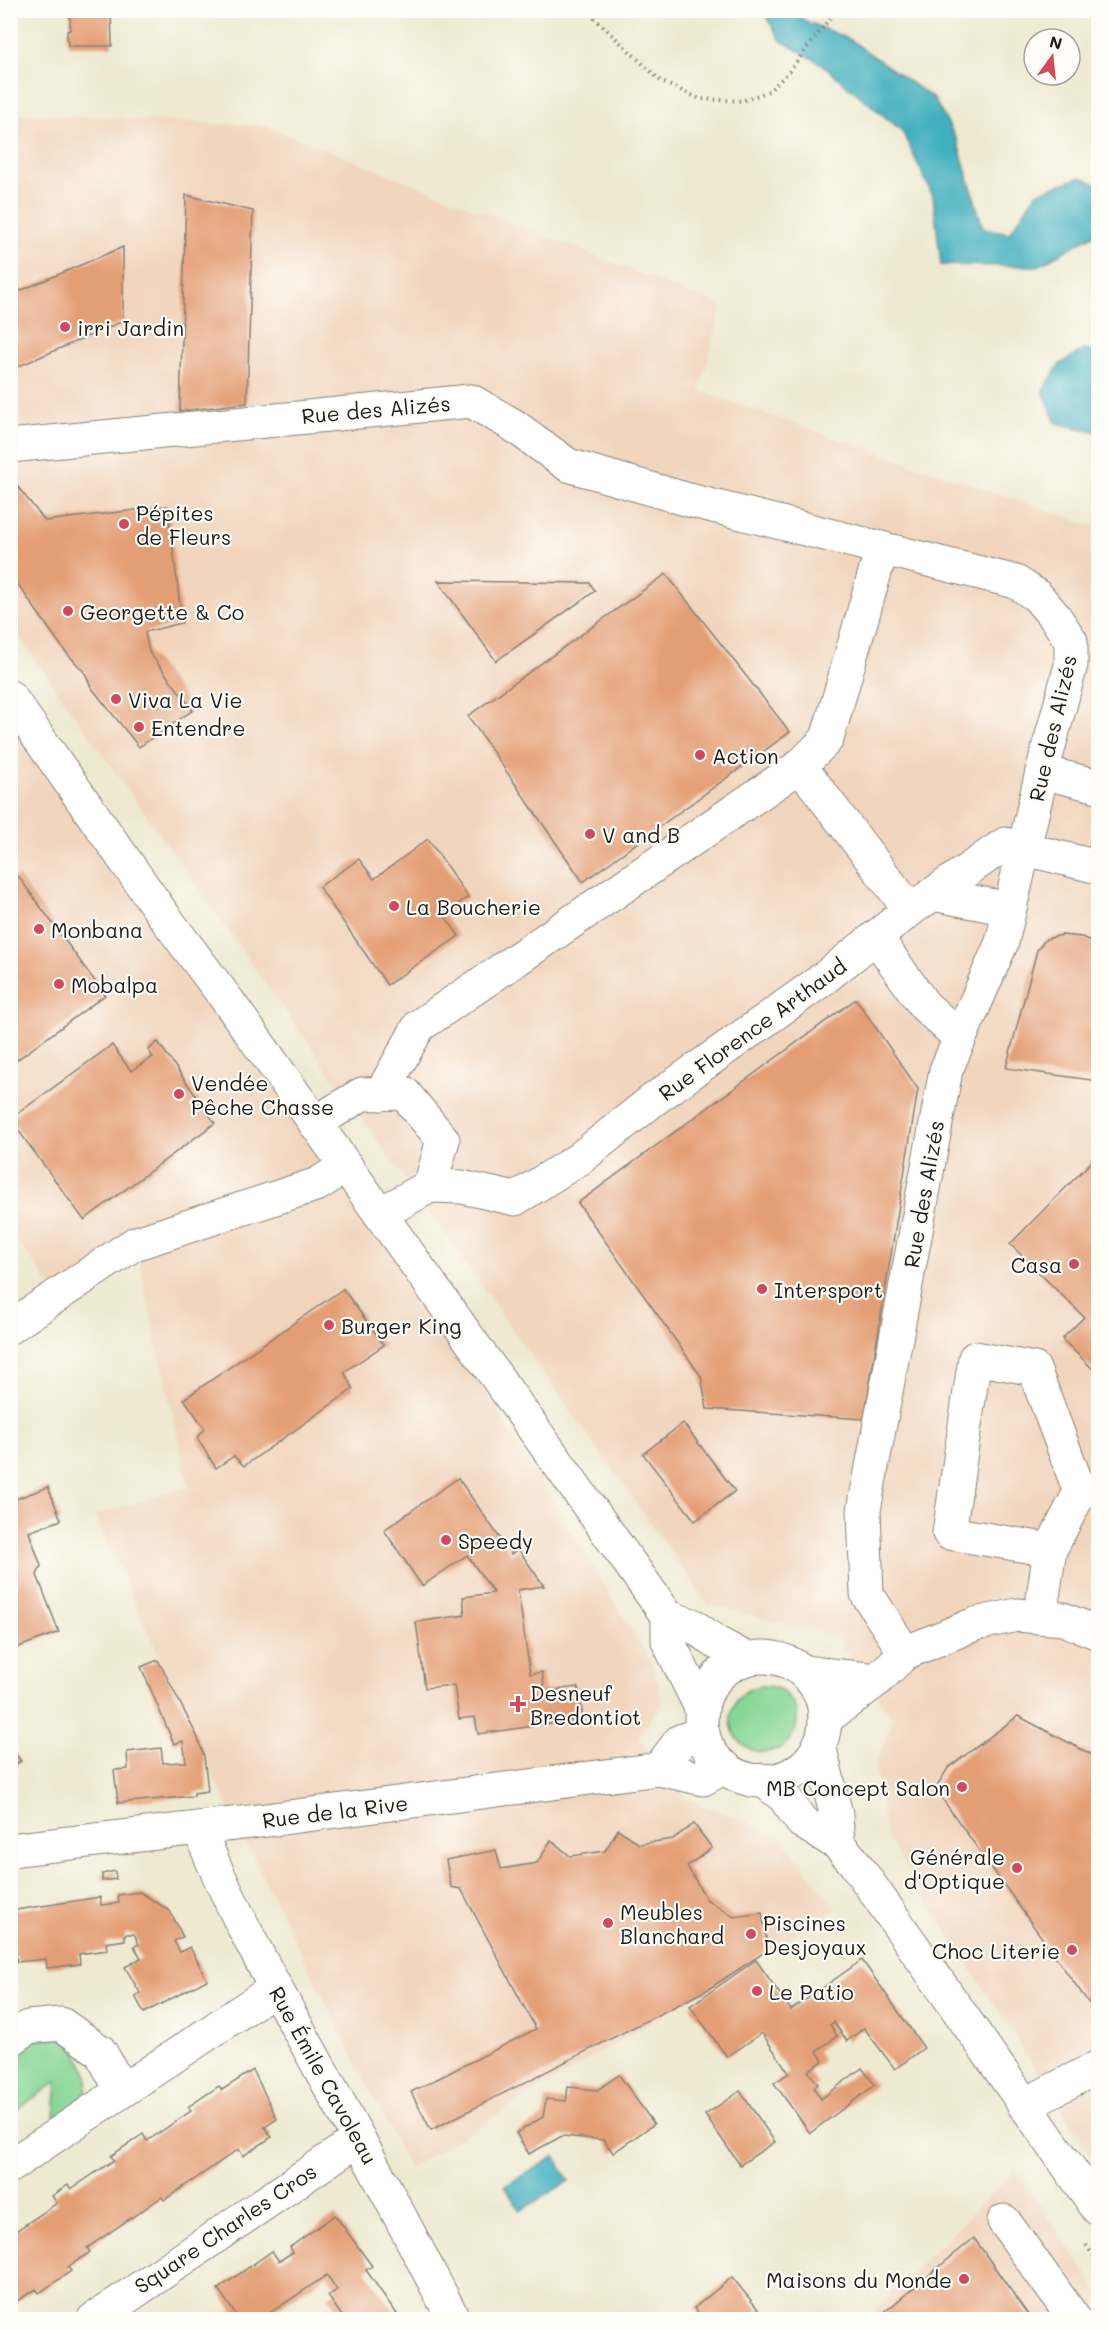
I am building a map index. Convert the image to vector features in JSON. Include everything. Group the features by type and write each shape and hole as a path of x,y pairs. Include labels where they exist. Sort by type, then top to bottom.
{"street":[{"name":"Rue des Alizés","path":"10,446 471,400 513,425 568,465 689,500 1016,582 1037,596 1055,616 1071,641 1071,665 1023,848 1002,942 946,1070 864,1510 867,1594 905,1653"},
{"path":"381,1094 419,1026 800,766 827,739 882,548"},
{"path":"10,697 164,916 228,1001 669,1617 692,1625 747,1659"},
{"path":"800,766 921,902 1009,909"},
{"path":"1042,772 1098,786"},
{"name":"Rue Florence Arthaud","path":"430,1186 462,1187 515,1199 579,1160 653,1100 819,982 921,902 1005,844 1098,867"},
{"path":"876,937 924,1005 960,1038"},
{"path":"315,1123 362,1094 404,1093 443,1140 430,1186 380,1214"},
{"path":"10,1327 134,1244 318,1184 346,1166"},
{"path":"1040,1617 1050,1550 1080,1492 1034,1370 975,1358 949,1533 1050,1550"},
{"path":"669,1617 668,1641 702,1722 713,1755 725,1767 747,1779 763,1780 773,1780 792,1773 808,1761 822,1732 905,1653 975,1624 1017,1615 1063,1619 1098,1633"},
{"path":"725,1767 703,1779 659,1769 680,1741 702,1722 704,1700 713,1682 728,1668 757,1657 777,1659 803,1672 878,1680"},
{"path":"803,1672 819,1692 822,1732 836,1814 838,1844"},
{"name":"Rue de la Rive","path":"10,1850 659,1769"},
{"path":"763,1780 784,1797 802,1822 838,1844 854,1863 1098,2209"},
{"name":"Rue Émile Cavoleau","path":"199,1828 210,1857 276,1988 454,2319"},
{"path":"10,2166 276,1988"},
{"path":"10,2040 28,2026 61,2024 100,2051 122,2091"},
{"path":"1024,2106 1098,2067"},
{"name":"Square Charles Cros","path":"93,2319 359,2139"},
{"path":"1004,2221 1075,2319"}],"path":[{"path":"578,10 590,14 662,82 700,99 742,101 769,91 788,73 836,10"}],"shaded area":[{"path":"10,113 266,126 722,306 700,391 1098,528 1098,2166 887,1838 875,1767 893,1718 835,1637 708,1604 11,626"},
{"path":"10,697 346,1166 653,1665 663,1704 638,1737 687,1799 781,1836 836,1910 409,2168 224,1799 95,1515 189,1487 135,1245 57,1296 32,1260 11,1237"},
{"path":"1015,2170 1098,2289 1098,2319 865,2320"}],"green space":[{"path":"764,1686 776,1689 787,1696 794,1707 797,1719 794,1731 787,1742 776,1749 764,1752 752,1749 741,1742 734,1731 731,1719 734,1707 741,1696 752,1689"},
{"path":"65,2038 85,2069 87,2086 85,2094 74,2107 54,2118 57,2081 11,2114 11,2054 33,2039"}],"water":[{"path":"763,11 798,11 803,20 849,39 934,99 957,140 983,228 1010,233 1036,193 1081,177 1098,185 1098,232 1038,266 941,265 933,196 902,131 819,62 781,41"},
{"path":"1083,350 1098,352 1098,432 1056,423 1043,391 1059,365"},
{"path":"555,2156 569,2181 520,2211 505,2186"}],"building":[{"path":"70,10 111,10 112,46 68,46 67,31 70,30"},
{"path":"186,195 253,211 247,403 180,411"},
{"path":"123,247 123,321 10,370 10,295"},
{"path":"10,477 45,521 168,506 182,623 145,632 149,652 193,710 139,747 91,687 85,673 64,650 10,573"},
{"path":"666,574 790,732 583,882 468,716"},
{"path":"438,581 590,583 595,591 496,661"},
{"name":"La Boucherie","path":"428,839 468,897 443,914 459,936 387,985 319,887 359,859 374,879"},
{"path":"18,876 105,995 10,1065 10,882"},
{"path":"1062,935 1082,937 1098,945 1098,1081 1006,1068 1037,950 1046,939"},
{"name":"Intersport","path":"856,999 918,1089 864,1419 707,1409 701,1376 578,1203"},
{"path":"158,1042 215,1123 84,1220 10,1119 112,1045 131,1071 153,1057 148,1050"},
{"path":"1098,1155 1098,1374 1062,1339 1084,1317 1010,1244"},
{"path":"343,1289 384,1345 344,1372 353,1389 244,1466 234,1456 216,1468 197,1438 205,1429 184,1399"},
{"path":"683,1423 735,1491 695,1521 643,1454"},
{"path":"458,1478 511,1554 518,1549 544,1586 518,1590 530,1674 542,1672 545,1691 578,1687 583,1719 478,1734 475,1717 459,1719 454,1685 425,1688 416,1622 465,1615 463,1597 494,1593 467,1555 422,1586 384,1530"},
{"path":"48,1487 61,1520 29,1532 41,1566 37,1575 59,1632 11,1650 10,1501"},
{"path":"158,1660 197,1736 204,1756 208,1791 194,1793 194,1796 118,1803 114,1770 128,1769 127,1752 161,1748 163,1763 186,1762 183,1741 174,1744 141,1667"},
{"path":"1018,1716 1098,1758 1098,2016 943,1800 938,1784 948,1768"},
{"path":"10,1747 21,1761 10,1768"},
{"name":"Meubles Blanchard","path":"694,1824 712,1848 687,1866 707,1900 734,1917 762,1913 768,1950 707,1990 431,2130 411,2092 536,2029 461,1889 451,1887 446,1860 496,1850 501,1869 537,1863 551,1840 570,1856 605,1851 618,1829 639,1844 673,1839"},
{"path":"115,1871 116,1879 102,1881 102,1874"},
{"path":"140,1892 170,1911 183,1937 174,1941 180,1952 190,1947 207,1980 144,2013 135,1996 140,1993 125,1967 141,1958 134,1946 139,1944 134,1934 125,1934 125,1940 106,1943 107,1950 79,1954 80,1964 47,1968 46,1959 17,1962 16,1956 10,1956 10,1911 100,1897 101,1905 119,1903 118,1895"},
{"path":"756,1960 791,2010 862,1960 924,2048 895,2069 864,2028 847,2041 834,2022 830,2025 837,2036 817,2051 823,2061 808,2071 818,2084 814,2088 821,2099 862,2068 875,2085 810,2133 774,2083 789,2073 762,2033 727,2057 690,2006"},
{"path":"253,2070 277,2119 265,2127 272,2137 243,2156 239,2149 164,2200 162,2197 87,2248 90,2252 68,2267 71,2271 39,2293 36,2289 14,2303 10,2298 10,2235 57,2203 52,2196 68,2185 71,2189 114,2160 111,2156 143,2134 147,2141 191,2111 188,2107 219,2086 222,2090"},
{"path":"619,2075 654,2124 613,2153 604,2140 562,2136 529,2154 516,2133 543,2117 546,2099 566,2101 568,2087 597,2090"},
{"path":"740,2091 775,2142 740,2165 705,2115"},
{"path":"335,2215 372,2266 366,2270 397,2314 389,2319 344,2319 328,2296 337,2290 327,2275 261,2319 239,2319 218,2289 272,2251 279,2261 293,2252 290,2247"},
{"name":"Maisons du Monde","path":"974,2238 1031,2319 876,2319"},
{"path":"732,2277 766,2319 703,2319 694,2308"}],"place":[{"name":"irri Jardin","path":"65,327"},
{"name":"Pépites de Fleurs","path":"124,524"},
{"name":"Georgette & Co","path":"68,611"},
{"name":"Viva La Vie","path":"116,699"},
{"name":"Entendre","path":"139,727"},
{"name":"Action","path":"700,755"},
{"name":"V and B","path":"590,834"},
{"name":"La Boucherie","path":"394,906"},
{"name":"Monbana","path":"39,929"},
{"name":"Mobalpa","path":"59,984"},
{"name":"Vendée Pêche Chasse","path":"179,1094"},
{"name":"Casa","path":"1074,1264"},
{"name":"Intersport","path":"762,1289"},
{"name":"Burger King","path":"329,1325"},
{"name":"Speedy","path":"446,1540"},
{"name":"Desneuf Bredontiot","path":"518,1704"},
{"name":"MB Concept Salon","path":"962,1787"},
{"name":"Générale d'Optique","path":"1017,1868"},
{"name":"Meubles Blanchard","path":"608,1923"},
{"name":"Piscines Desjoyaux","path":"751,1934"},
{"name":"Choc Literie","path":"1072,1950"},
{"name":"Le Patio","path":"757,1991"},
{"name":"Maisons du Monde","path":"964,2279"}]}
